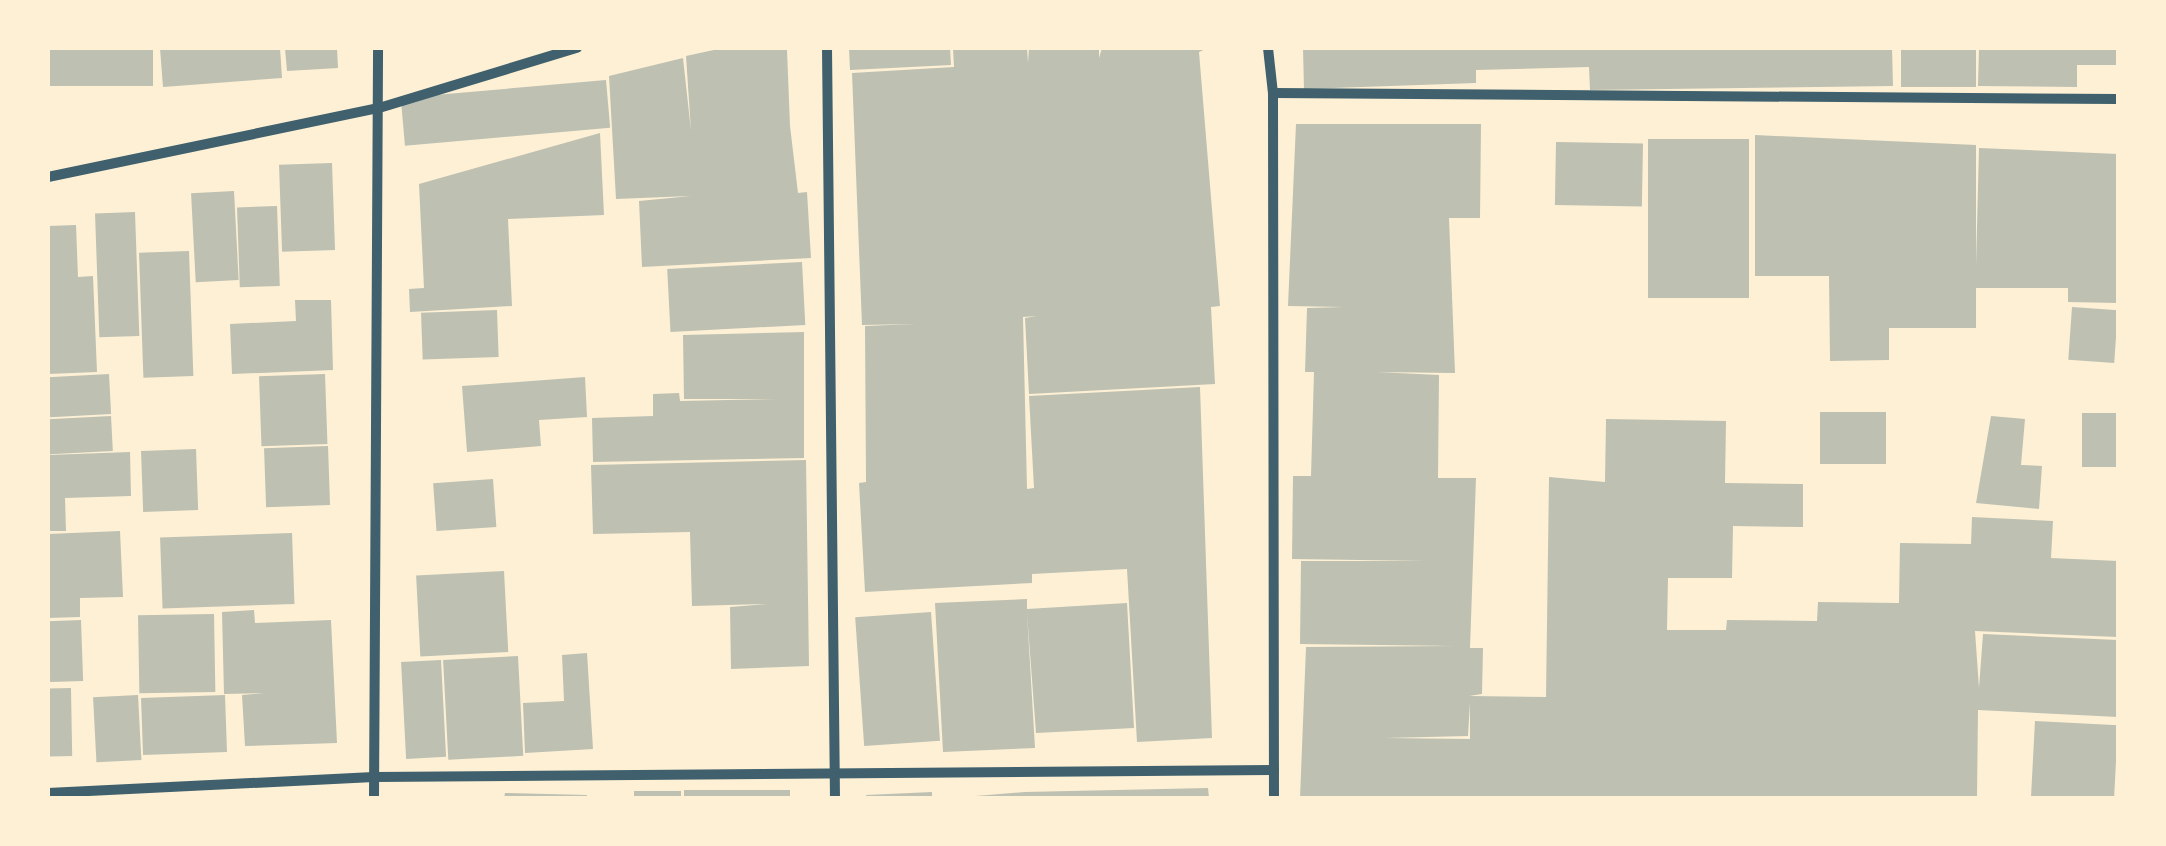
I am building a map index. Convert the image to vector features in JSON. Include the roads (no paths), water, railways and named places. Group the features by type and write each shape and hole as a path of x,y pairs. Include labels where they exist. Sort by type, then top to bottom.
{"street":[{"path":"374,798 378,48"},
{"path":"48,176 379,108 577,48"},
{"path":"827,48 835,798"},
{"path":"1268,48 1273,93 1274,798"},
{"path":"1273,93 2118,99"},
{"path":"48,793 374,777 1274,770"}]}
